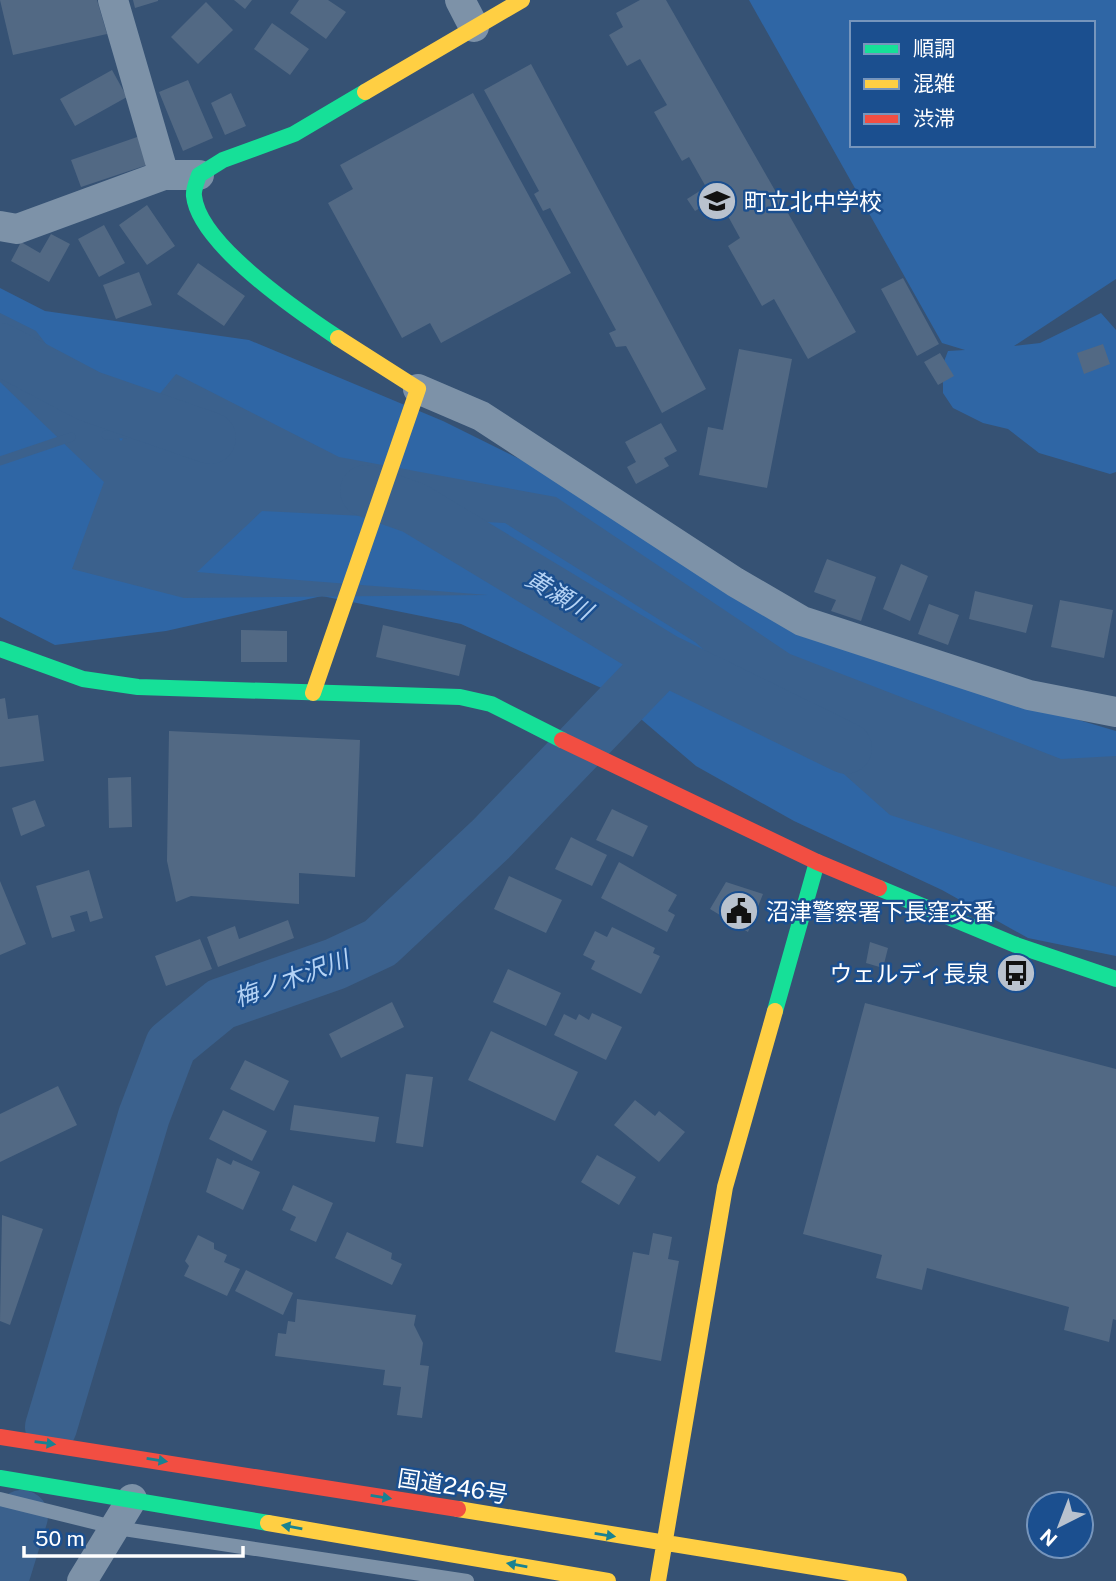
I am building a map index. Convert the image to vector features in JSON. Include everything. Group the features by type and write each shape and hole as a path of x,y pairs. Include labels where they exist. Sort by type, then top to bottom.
{"main road":[{"path":"313,693 418,389 369,359 253,275 218,243 204,224 194,196 200,175 223,160 294,134 522,0"},
{"path":"0,649 83,679 138,687 460,697 491,704 607,763 817,862 1016,945 1116,979"},
{"path":"658,1581 725,1187 817,862"},
{"name":"国道246号","path":"1,1437 899,1581"},
{"path":"0,1478 608,1581"}],"street":[{"path":"113,0 164,176"},
{"path":"460,0 474,27"},
{"path":"0,226 17,229 164,176 200,175"},
{"path":"418,389 481,416 735,582 802,621 1029,695 1116,712"},
{"path":"82,1581 117,1528 132,1499"}],"lane":[{"path":"0,1499 117,1528 465,1581"}],"shaded area":[{"path":"749,0 1116,0 1116,279 1014,346 1040,343 1101,313 1116,330 1116,472 1110,474 1039,453 1008,429 983,423 953,408 943,393 943,364 948,351 965,350 942,343"},
{"path":"0,288 45,311 249,340 443,421 629,513 919,673 1116,731 1116,956 1028,938 942,890 794,821 696,766 608,691 461,624 322,596 166,631 55,645 0,617"},
{"path":"0,313 36,331 121,441 176,374 339,457 556,497 790,654 1061,759 1116,756 1116,887 890,815 695,642 505,523 262,511 197,572 488,595 184,598 72,569 104,482 0,382"}],"building":[{"path":"0,0 97,0 107,34 13,55"},
{"path":"133,0 158,0 158,1 135,8"},
{"path":"234,0 252,0 245,9"},
{"path":"299,0 328,0 346,12 326,39 290,13"},
{"path":"640,0 666,0 856,332 808,359 774,299 762,306 728,246 740,238 718,198 695,211 687,199 706,187 689,157 682,161 654,112 667,105 640,59 627,66 609,35 623,27 616,13"},
{"path":"206,2 233,30 198,64 171,37"},
{"path":"272,23 309,49 290,75 254,49"},
{"path":"531,64 706,389 662,413 626,346 616,347 609,333 616,330 550,208 543,211 534,194 539,191 484,90"},
{"path":"112,70 127,97 75,126 60,99"},
{"path":"188,80 213,138 183,151 159,92"},
{"path":"231,93 246,126 225,135 211,103"},
{"path":"473,93 571,273 441,343 430,323 402,338 328,203 353,189 340,165"},
{"path":"140,136 150,164 81,187 71,160"},
{"path":"147,205 175,246 147,265 119,225"},
{"path":"104,225 125,263 99,277 78,239"},
{"path":"51,234 70,244 49,282 11,261 21,242 40,253"},
{"path":"198,263 245,296 224,326 177,294"},
{"path":"139,272 152,305 116,319 103,285"},
{"path":"903,278 939,344 917,356 881,289"},
{"path":"1103,344 1110,364 1084,374 1077,353"},
{"path":"739,349 792,359 767,488 699,475 708,427 723,430"},
{"path":"940,353 954,376 938,385 924,362"},
{"path":"661,423 677,451 664,458 669,466 636,484 627,467 636,462 625,442"},
{"path":"827,559 876,577 861,621 831,611 836,600 814,592"},
{"path":"901,564 928,576 910,621 883,609"},
{"path":"975,591 1033,605 1026,633 969,619"},
{"path":"1060,600 1113,610 1104,658 1051,647"},
{"path":"929,604 959,615 948,645 918,634"},
{"path":"383,625 466,645 459,676 376,657"},
{"path":"241,630 287,631 287,662 241,662"},
{"path":"5,698 8,719 38,715 44,761 0,767 0,699"},
{"path":"169,731 360,740 355,877 299,873 299,904 191,896 176,902 167,861"},
{"path":"131,777 132,827 109,828 108,778"},
{"path":"35,800 45,826 21,836 12,808"},
{"path":"612,809 648,826 633,857 596,840"},
{"path":"571,837 607,855 592,886 555,869"},
{"path":"619,862 677,895 668,911 675,915 667,932 601,898"},
{"path":"89,870 103,918 90,922 87,911 70,916 75,931 52,938 36,886"},
{"path":"509,876 562,900 546,933 494,909"},
{"path":"0,881 26,944 0,955"},
{"path":"726,882 763,894 748,932 710,909"},
{"path":"288,920 294,938 218,967 207,937 235,926 239,939"},
{"path":"612,927 655,948 653,953 660,956 641,994 591,969 595,961 583,955 595,931 607,937"},
{"path":"200,939 212,969 166,986 155,956"},
{"path":"870,942 888,948 883,968 866,963"},
{"path":"508,969 561,993 546,1026 493,1002"},
{"path":"392,1002 404,1027 341,1058 329,1034"},
{"path":"865,1003 1116,1069 1116,1320 1113,1319 1109,1342 1064,1330 1069,1307 927,1268 922,1290 876,1278 882,1255 803,1234"},
{"path":"592,1013 622,1027 606,1060 554,1035 564,1014 576,1020 579,1014 589,1020"},
{"path":"491,1031 578,1072 555,1121 468,1080"},
{"path":"245,1060 289,1081 274,1111 230,1089"},
{"path":"406,1074 433,1077 423,1147 396,1143"},
{"path":"58,1086 77,1125 0,1162 0,1114"},
{"path":"635,1100 655,1116 659,1111 685,1132 659,1162 614,1125"},
{"path":"294,1105 379,1117 375,1142 290,1130"},
{"path":"223,1110 267,1131 252,1161 209,1139"},
{"path":"597,1155 636,1177 619,1205 581,1182"},
{"path":"217,1158 231,1165 233,1160 260,1172 243,1210 206,1192"},
{"path":"293,1185 333,1203 316,1242 290,1230 296,1217 282,1210"},
{"path":"2,1215 43,1229 10,1325 0,1321"},
{"path":"347,1232 392,1253 391,1259 402,1264 392,1285 335,1258"},
{"path":"653,1233 672,1237 668,1259 679,1261 661,1361 615,1352 633,1252 649,1255"},
{"path":"198,1235 214,1243 214,1249 227,1255 224,1262 240,1269 227,1296 184,1276 189,1266 185,1261"},
{"path":"246,1270 293,1293 283,1315 235,1291"},
{"path":"297,1299 416,1315 414,1325 423,1343 420,1365 429,1366 422,1418 397,1415 401,1387 383,1385 385,1370 275,1356 278,1333 286,1334 288,1321 295,1322"}],"waterway":[{"name":"黄瀬川","path":"0,349 89,396 210,438"},
{"path":"106,435 137,433"},
{"path":"0,461 71,437"},
{"name":"黄瀬川","path":"366,491 414,508 664,659 846,748"},
{"name":"梅ノ木沢川","path":"51,1427 144,1116 171,1045 221,1004 335,964 380,943 491,839 664,659"},
{"name":"梅ノ木沢川","path":"2,1581 22,1516"}],"traffic: fast":[{"path":"338,338 300,312 231,255 200,215 194,191 199,175 223,160 294,134 365,92"},
{"path":"0,649 83,679 138,687 460,697 491,704 562,740"},
{"path":"775,1011 817,862"},
{"path":"879,888 1016,945 1116,979"},
{"path":"0,1478 268,1523"}],"traffic: slow":[{"path":"365,92 522,0"},
{"path":"313,693 418,389 338,338"},
{"path":"658,1581 725,1187 775,1011"},
{"path":"458,1509 899,1581"},
{"path":"268,1523 608,1581"}],"traffic: jam":[{"path":"562,740 817,862 879,888"},
{"path":"0,1437 458,1509"}],"place":[{"name":"町立北中学校","path":"717,201"},
{"name":"沼津警察署下長窪交番","path":"739,911"},
{"name":"ウェルディ長泉","path":"1016,973"}]}
